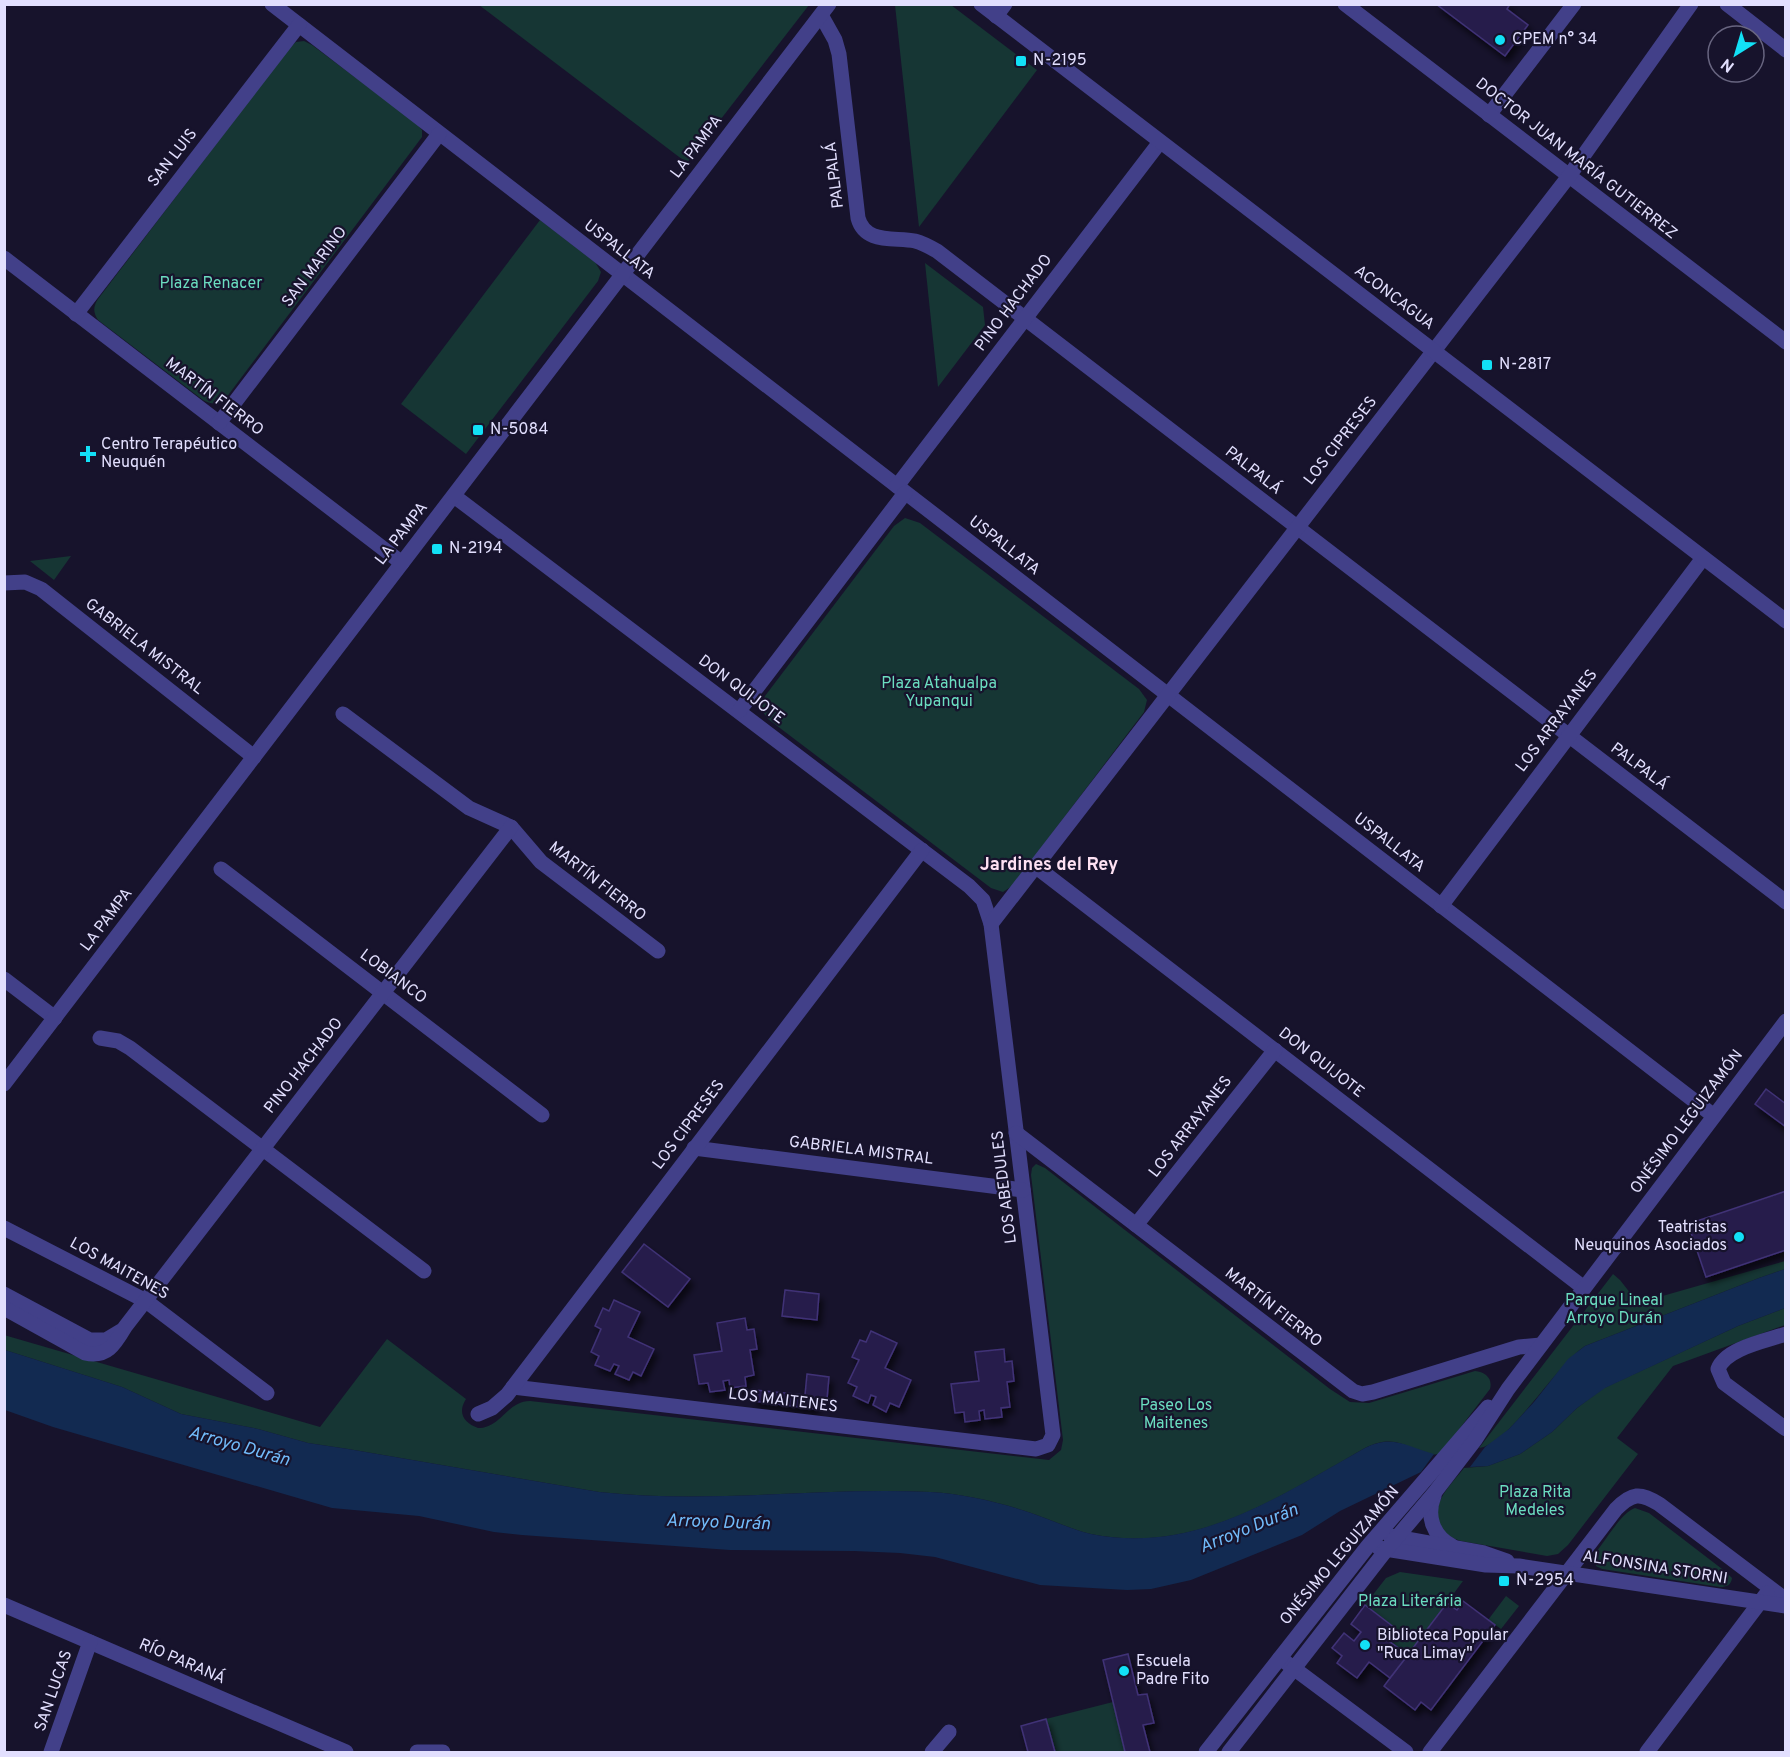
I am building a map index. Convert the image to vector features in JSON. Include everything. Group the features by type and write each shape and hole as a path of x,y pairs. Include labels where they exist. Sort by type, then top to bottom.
{"street":[{"name":"USPALLATA","path":"272,4 1714,1116"},
{"name":"ACONCAGUA","path":"981,4 1000,10 1160,142 1785,621"},
{"name":"DOCTOR JUAN MARÍA GUTIERREZ","path":"1345,4 1785,342"},
{"path":"1489,115 1574,4"},
{"name":"LOS CIPRESES","path":"991,924 1569,176 1690,4"},
{"path":"1727,4 1785,50"},
{"name":"LA PAMPA","path":"4,1084 825,10"},
{"name":"PALPALÁ","path":"825,10 838,54 858,218 866,233 912,241 931,247 1785,902"},
{"name":"SAN LUIS","path":"76,314 299,25"},
{"name":"SAN MARINO","path":"219,423 439,134"},
{"name":"PINO HACHADO","path":"739,711 1025,318 1160,142"},
{"name":"MARTÍN FIERRO","path":"4,258 402,563"},
{"name":"DON QUIJOTE","path":"454,496 977,892 986,907 991,924"},
{"name":"LOS ARRAYANES","path":"1441,906 1703,558"},
{"name":"GABRIELA MISTRAL","path":"4,583 25,582 41,589 254,757"},
{"name":"MARTÍN FIERRO","path":"343,714 464,804 511,827 541,862 658,951"},
{"name":"PINO HACHADO","path":"4,1308 79,1351 101,1354 110,1349 511,827"},
{"name":"LOS CIPRESES","path":"478,1414 497,1404 513,1387 922,850"},
{"name":"DON QUIJOTE","path":"1035,866 1584,1288"},
{"name":"LOBIANCO","path":"221,869 542,1114"},
{"name":"LOS ABEDULES","path":"991,924 1053,1431 1048,1445"},
{"path":"4,979 55,1018"},
{"name":"ONÉSIMO LEGUIZAMÓN","path":"1229,1752 1392,1543 1436,1492 1475,1440 1508,1389 1785,1021"},
{"path":"100,1038 118,1041 130,1048 424,1271"},
{"name":"LOS ARRAYANES","path":"1136,1225 1275,1050"},
{"name":"MARTÍN FIERRO","path":"1016,1133 1348,1388 1358,1393 1373,1392 1519,1347 1541,1345"},
{"name":"GABRIELA MISTRAL","path":"694,1148 1023,1190"},
{"name":"LOS MAITENES","path":"4,1228 146,1300 267,1393"},
{"path":"4,1294 90,1340 106,1340 125,1327"},
{"path":"1785,1334 1733,1353 1724,1359 1718,1369 1724,1383 1785,1429"},
{"name":"LOS MAITENES","path":"513,1387 1036,1449 1048,1445"},
{"name":"ONÉSIMO LEGUIZAMÓN","path":"1206,1752 1373,1540 1412,1498 1478,1417 1508,1389"},
{"path":"1436,1492 1430,1508 1431,1521 1437,1534 1455,1547"},
{"name":"ALFONSINA STORNI","path":"1567,1573 1616,1509 1629,1497 1636,1495 1644,1496 1659,1504 1785,1600"},
{"name":"ALFONSINA STORNI","path":"1373,1540 1486,1565 1519,1566 1785,1606"},
{"name":"ALFONSINA STORNI","path":"1392,1543 1455,1547 1484,1553 1519,1566"},
{"path":"1430,1752 1567,1573"},
{"path":"1647,1752 1771,1589"},
{"name":"RÍO PARANÁ","path":"4,1605 346,1752"},
{"name":"SAN LUCAS","path":"51,1752 90,1642"},
{"path":"1280,1658 1406,1752"},
{"path":"932,1752 949,1732"},
{"path":"417,1752 443,1752"}],"green space":[{"path":"479,5 809,5 687,163"},
{"path":"895,5 951,5 1037,70 919,227"},
{"name":"Plaza Renacer","path":"304,41 416,123 422,130 422,137 226,398 215,404 209,403 98,320 94,307 290,47 296,42"},
{"path":"540,220 595,262 601,272 598,281 466,454 401,404"},
{"path":"925,263 983,307 985,325 938,387"},
{"name":"Plaza Atahualpa Yupanqui","path":"905,518 920,523 1139,689 1147,700 1144,712 1012,886 1003,892 991,888 768,719 760,708 765,696 894,526"},
{"path":"71,556 54,580 30,561"},
{"name":"Paseo Los Maitenes","path":"1036,1164 1045,1168 1330,1389 1350,1402 1369,1403 1475,1371 1487,1376 1491,1385 1490,1389 1440,1454 1421,1452 1389,1441 1378,1443 1365,1448 1301,1485 1235,1517 1201,1529 1166,1536 1129,1538 1091,1534 1006,1505 943,1493 889,1491 682,1496 599,1492 308,1443 258,1429 181,1414 122,1387 5,1350 4,1335 320,1427 387,1339 466,1399 462,1409 463,1417 478,1428 493,1424 515,1405 530,1401 1049,1460 1061,1450 1063,1440 1031,1175 1032,1168"},
{"name":"Parque Lineal Arroyo Durán","path":"1785,1261 1785,1269 1585,1346 1560,1370 1518,1420 1491,1443 1479,1448 1613,1274 1638,1303"},
{"name":"Plaza Rita Medeles","path":"1785,1308 1785,1325 1673,1366 1617,1438 1638,1454 1568,1545 1558,1554 1547,1556 1461,1541 1448,1535 1441,1527 1438,1515 1440,1500 1464,1468 1488,1466 1520,1454 1552,1432 1577,1408 1604,1388 1738,1326"},
{"name":"Plaza Rita Medeles","path":"1635,1508 1649,1513 1726,1572 1732,1578 1730,1584 1720,1587 1602,1569 1596,1566 1594,1560 1596,1552 1620,1521"},
{"name":"Plaza Literária","path":"1400,1572 1463,1581 1408,1655 1386,1639 1394,1627 1365,1605 1386,1578"},
{"path":"1506,1596 1519,1606 1501,1629 1488,1620"},
{"path":"1113,1702 1125,1752 1055,1752 1046,1719"}],"water":[{"path":"1785,1269 1785,1308 1738,1326 1605,1388 1577,1408 1552,1432 1520,1454 1488,1466 1470,1467 1485,1447 1509,1429 1534,1402 1568,1359 1585,1346"},
{"name":"Arroyo Durán","path":"5,1350 122,1387 181,1414 258,1429 308,1443 599,1492 682,1496 888,1491 943,1493 1006,1505 1091,1534 1129,1538 1166,1536 1201,1529 1235,1517 1301,1485 1375,1444 1400,1443 1434,1454 1421,1472 1340,1511 1302,1535 1191,1580 1151,1589 1127,1590 1040,1585 935,1557 900,1553 730,1550 522,1535 494,1532 419,1516 332,1508 53,1427 5,1410"}],"building":[{"name":"CPEM n° 34","path":"1436,4 1510,4 1507,9 1528,25 1505,56"},
{"path":"1766,1089 1786,1104 1786,1127 1755,1104"},
{"name":"Teatristas Neuquinos Asociados","path":"1786,1191 1786,1250 1706,1277 1688,1224"},
{"path":"644,1244 690,1279 668,1307 622,1272"},
{"path":"785,1290 819,1294 817,1320 782,1316"},
{"path":"614,1300 640,1312 628,1337 654,1349 641,1376 633,1372 629,1380 615,1374 619,1366 614,1364 610,1371 595,1365 599,1356 591,1352 601,1329 595,1326 603,1308 609,1311"},
{"path":"745,1318 747,1330 754,1329 757,1349 750,1350 754,1375 745,1377 746,1386 730,1388 729,1380 723,1381 725,1390 710,1392 708,1383 699,1384 694,1355 722,1351 717,1323"},
{"path":"871,1331 897,1343 885,1368 911,1380 899,1407 890,1403 886,1412 873,1405 876,1397 871,1395 868,1403 853,1396 857,1387 848,1383 859,1360 852,1357 860,1340 866,1342"},
{"path":"1004,1349 1005,1362 1012,1361 1014,1381 1007,1382 1010,1407 1001,1408 1002,1417 985,1419 984,1410 979,1411 980,1420 965,1422 964,1412 955,1413 951,1384 979,1381 975,1352"},
{"path":"807,1374 829,1377 827,1399 816,1398 815,1409 754,1401 755,1390 805,1395"},
{"path":"1463,1601 1495,1625 1431,1710 1421,1702 1415,1710 1384,1686 1447,1603 1457,1610"},
{"name":"Biblioteca Popular \"Ruca Limay\"","path":"1365,1605 1395,1628 1386,1639 1408,1655 1390,1678 1369,1662 1357,1678 1337,1663 1342,1656 1332,1648 1344,1633 1354,1641 1361,1632 1351,1624"},
{"path":"1128,1654 1138,1695 1147,1694 1154,1723 1143,1725 1150,1752 1125,1752 1103,1660"},
{"path":"1046,1719 1055,1752 1028,1752 1021,1726"}],"place":[{"name":"CPEM n° 34","path":"1500,40"},
{"name":"N-2195","path":"1021,61"},
{"name":"N-2817","path":"1487,365"},
{"name":"N-5084","path":"478,430"},
{"name":"Centro Terapéutico Neuquén","path":"88,454"},
{"name":"N-2194","path":"437,549"},
{"name":"Teatristas Neuquinos Asociados","path":"1739,1237"},
{"name":"N-2954","path":"1504,1581"},
{"name":"Biblioteca Popular \"Ruca Limay\"","path":"1365,1645"},
{"name":"Escuela Padre Fito","path":"1124,1671"}],"district":[{"name":"Jardines del Rey","path":"1049,865"}]}
